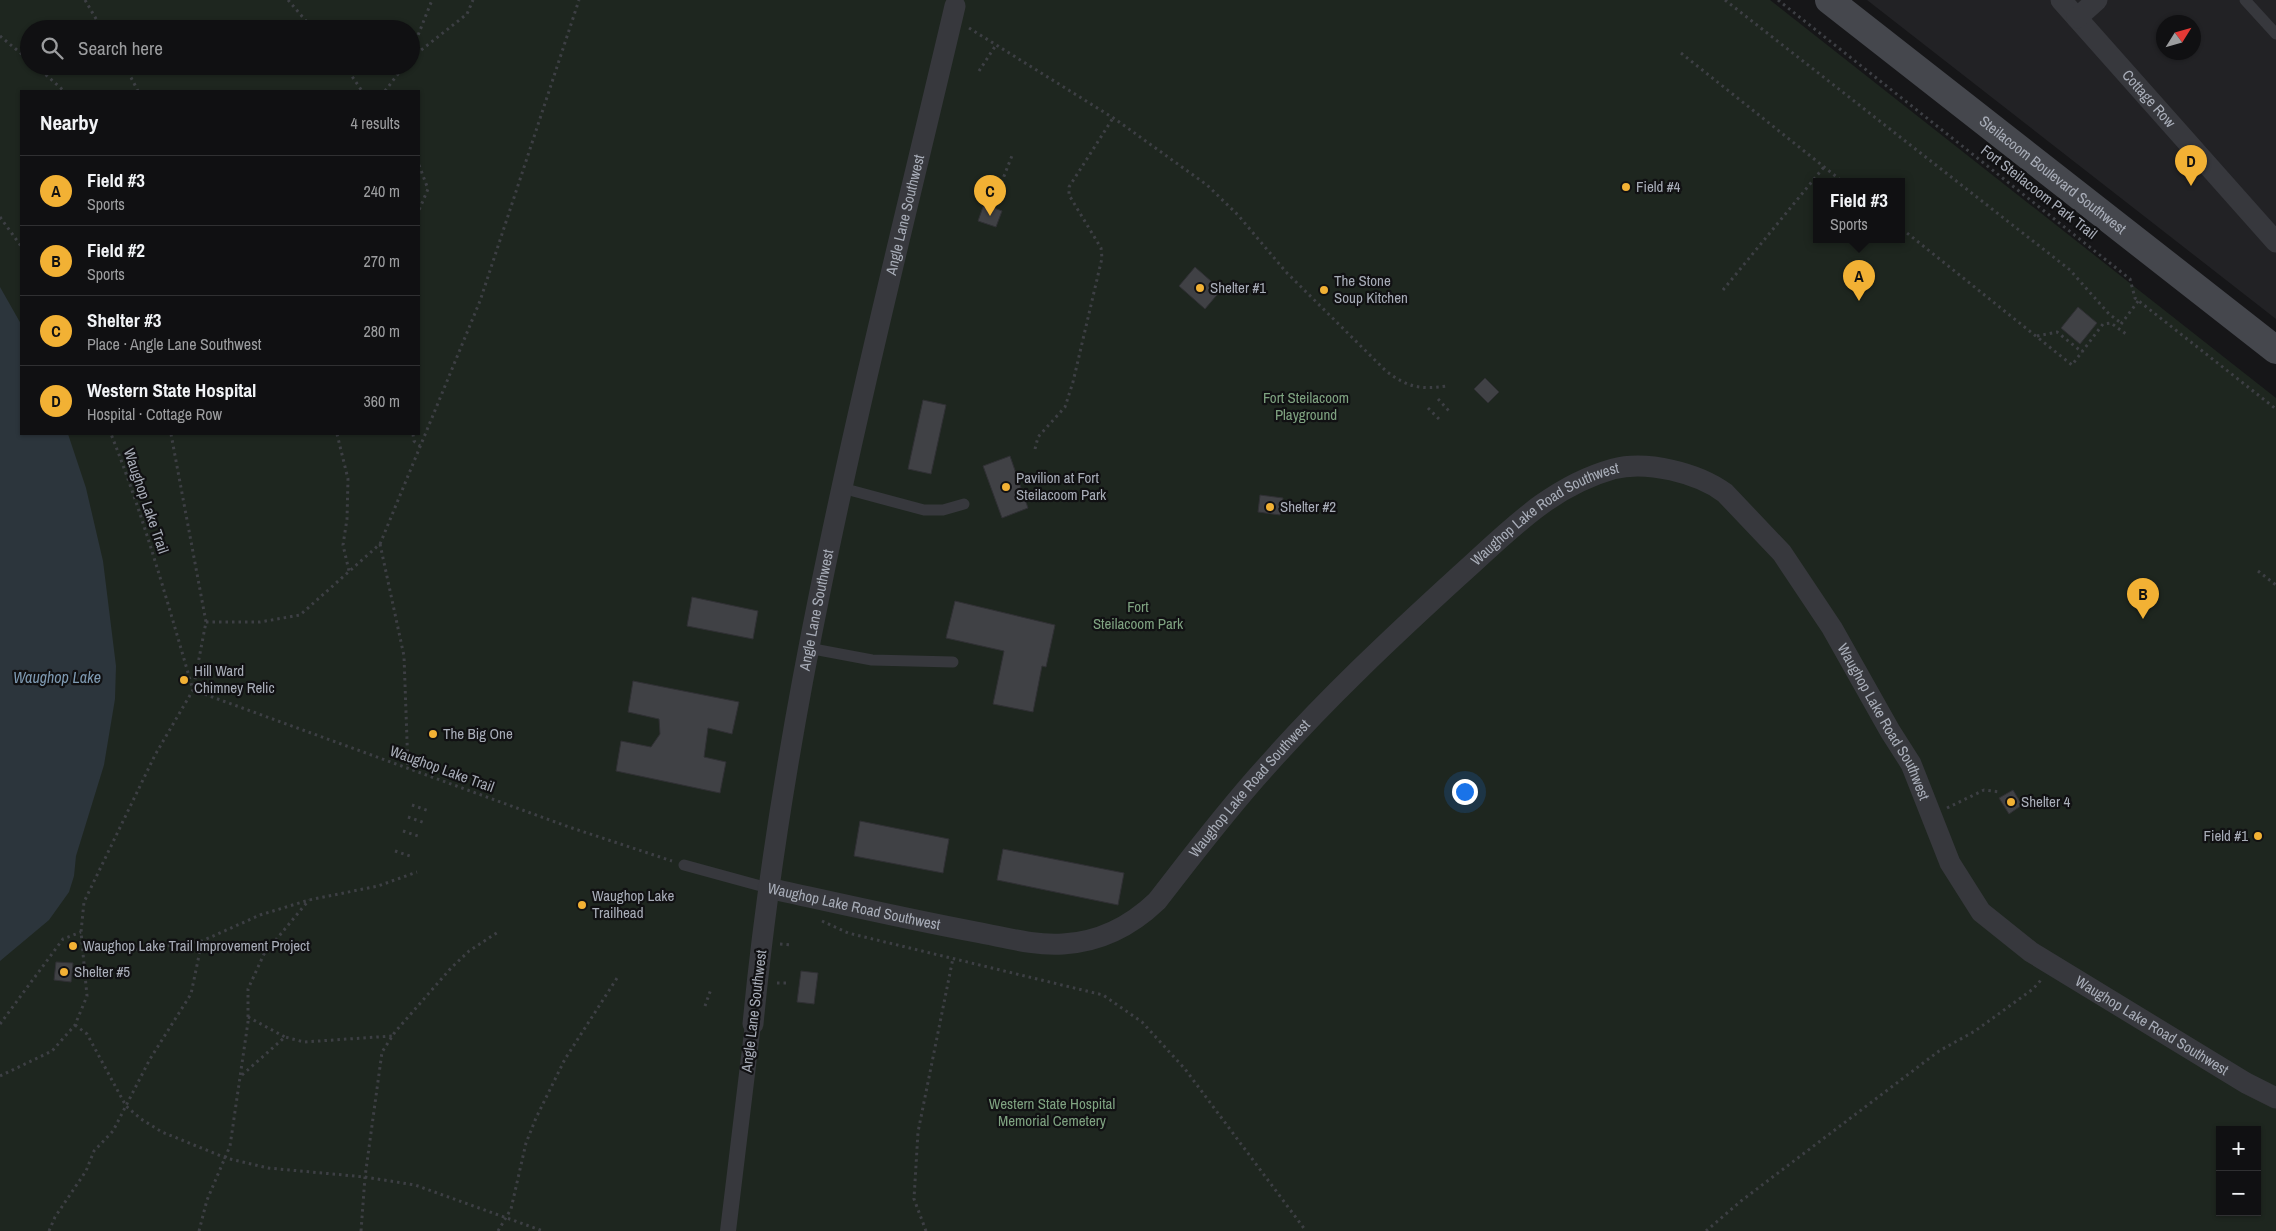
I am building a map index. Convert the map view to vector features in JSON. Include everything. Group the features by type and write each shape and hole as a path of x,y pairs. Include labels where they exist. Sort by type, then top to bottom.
{"main road":[{"name":"Steilacoom Boulevard Southwest","path":"1829,0 2276,350"}],"street":[{"name":"Cottage Row","path":"2062,0 2276,242"},
{"path":"2077,18 2097,0"},
{"name":"Angle Lane Southwest","path":"728,1231 768,888 808,648 842,488 955,8"},
{"name":"Waughop Lake Road Southwest","path":"768,888 928,923 1034,943 1062,944 1080,942 1114,932 1144,913 1157,901 1251,784 1324,703 1412,618 1516,524 1541,503 1583,480 1615,469 1648,468 1686,474 1715,485 1725,493 1782,553 1832,628 1890,732 1911,764 1950,863 1964,888 1981,912 2015,940 2050,964 2246,1083 2276,1098"}],"lane":[{"path":"2245,0 2276,34"},
{"path":"842,488 924,510 943,510 964,504"},
{"path":"808,648 872,660 954,662"},
{"name":"Waughop Lake Road Southwest","path":"684,865 768,888"}],"path":[{"path":"85,0 97,20"},
{"path":"288,0 305,20"},
{"path":"420,30 432,0"},
{"path":"420,51 467,14 473,0"},
{"path":"206,622 260,622 300,615 380,544 480,301 579,0"},
{"path":"1725,0 2070,270 2109,314 2121,323"},
{"name":"Fort Steilacoom Park Trail","path":"1778,0 2130,279 2135,298 2276,409"},
{"path":"955,8 996,45 1113,118 1207,185 1238,215 1286,272 1386,371 1402,383 1415,387 1432,388 1447,386"},
{"path":"0,36 20,53"},
{"path":"979,71 996,45"},
{"path":"1681,53 1838,178"},
{"path":"46,75 63,90"},
{"path":"130,75 138,90"},
{"path":"350,75 361,90"},
{"path":"385,90 397,75"},
{"path":"1035,449 1038,438 1065,407 1074,382 1102,258 1101,248 1069,194 1069,187 1113,118"},
{"path":"992,207 1013,153"},
{"path":"1815,178 1824,167"},
{"path":"420,168 428,189 420,208"},
{"path":"1723,290 1813,180"},
{"path":"0,217 20,245"},
{"path":"1905,231 2072,365 2102,324 2111,323 2126,334"},
{"path":"2118,328 2139,300"},
{"path":"2036,336 2057,332 2082,352"},
{"path":"1438,399 1449,410"},
{"path":"1428,408 1439,419"},
{"name":"Waughop Lake Trail","path":"111,435 148,539 193,690 570,828 684,865"},
{"path":"0,1076 52,1052 75,1025 87,996 81,932 84,902 155,755 193,690 206,622 170,435"},
{"path":"336,435 348,479 347,519 343,545 349,571"},
{"path":"413,435 414,441 420,446"},
{"path":"380,544 404,656 408,768"},
{"path":"2258,571 2276,585"},
{"path":"1943,810 1984,790 2000,792"},
{"path":"412,805 429,811"},
{"path":"408,817 426,823"},
{"path":"403,830 421,837"},
{"path":"395,851 413,857"},
{"path":"84,950 146,949 202,941 260,915 309,900 378,886 417,872"},
{"path":"199,1231 207,1200 226,1158 236,1117 248,1017 248,989 264,954 309,900"},
{"path":"813,917 848,933 1103,996 1142,1022 1185,1068 1306,1231"},
{"path":"0,1024 63,939 81,932"},
{"path":"361,1231 365,1176 382,1052 392,1036 451,968 469,951 498,932"},
{"path":"49,1231 55,1217 86,1171 94,1151 114,1131 150,1059 191,994 202,941"},
{"path":"926,1231 914,1199 918,1132 953,958"},
{"path":"1706,1231 1740,1201 1939,1051 1975,1031 2033,990 2044,977 2050,964"},
{"path":"498,1231 511,1209 526,1143 536,1118 565,1059 618,975"},
{"path":"705,1006 711,989"},
{"path":"248,1017 285,1037 304,1042 392,1036"},
{"path":"75,1025 87,1034 126,1106 140,1119 162,1132 226,1158 268,1168 365,1176 415,1185 543,1231"},
{"path":"242,1076 285,1037"}],"shaded area":[{"path":"1867,0 2276,0 2276,319"}],"green space":[{"name":"Fort Steilacoom Park","path":"0,0 1770,0 2276,398 2276,1231 0,1231"}],"water":[{"name":"Waughop Lake","path":"0,287 20,322 20,435 68,435 86,488 103,561 116,666 115,699 104,765 76,856 74,876 69,892 49,920 0,961"}],"building":[{"path":"984,204 1002,211 996,227 978,221"},
{"name":"Shelter #1","path":"1195,267 1221,290 1205,309 1179,286"},
{"path":"2078,307 2097,323 2080,344 2061,328"},
{"path":"1485,378 1499,392 1488,403 1474,389"},
{"path":"923,400 946,405 931,474 908,469"},
{"name":"Pavilion at Fort Steilacoom Park","path":"1010,456 1028,508 1002,518 983,466"},
{"name":"Shelter #2","path":"1260,495 1283,498 1280,515 1258,512"},
{"path":"692,597 758,611 753,639 687,626"},
{"path":"955,601 1055,625 1046,667 1042,666 1033,712 993,704 1004,651 946,638"},
{"path":"633,681 739,702 732,734 708,728 704,757 726,762 720,793 616,771 621,741 651,747 660,734 659,719 628,712"},
{"name":"Shelter 4","path":"2013,790 2022,805 2009,814 1999,798"},
{"path":"860,821 949,839 943,873 854,856"},
{"path":"1003,849 1124,873 1118,905 997,880"},
{"name":"Shelter #5","path":"56,962 73,963 71,982 54,980"},
{"path":"801,971 818,973 814,1004 797,1002"}],"place":[{"name":"Western State Hospital","path":"2191,186"},
{"name":"Field #4","path":"1626,187"},
{"name":"Shelter #3","path":"990,216"},
{"name":"Shelter #1","path":"1200,288"},
{"name":"The Stone Soup Kitchen","path":"1324,290"},
{"name":"Field #3","path":"1859,301"},
{"name":"Pavilion at Fort Steilacoom Park","path":"1006,487"},
{"name":"Shelter #2","path":"1270,507"},
{"name":"Field #2","path":"2143,619"},
{"name":"Hill Ward Chimney Relic","path":"184,680"},
{"name":"The Big One","path":"433,734"},
{"name":"Shelter 4","path":"2011,802"},
{"name":"Field #1","path":"2258,836"},
{"name":"Waughop Lake Trailhead","path":"582,905"},
{"name":"Waughop Lake Trail Improvement Project","path":"73,946"},
{"name":"Shelter #5","path":"64,972"}],"park label":[{"name":"Fort Steilacoom Playground","path":"1306,406"},
{"name":"Western State Hospital Memorial Cemetery","path":"1052,1112"}]}
